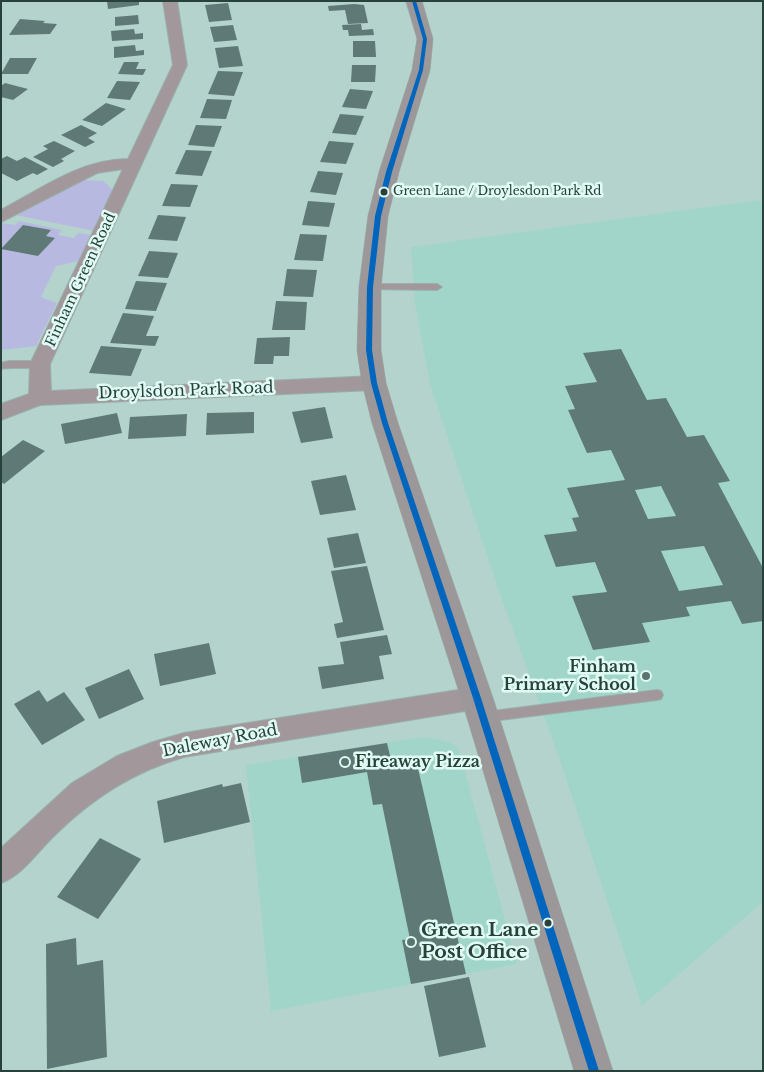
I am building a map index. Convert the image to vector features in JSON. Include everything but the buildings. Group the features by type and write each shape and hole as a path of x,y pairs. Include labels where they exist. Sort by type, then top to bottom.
{"street":[{"name":"Finham Green Road","path":"40,398 40,364 180,65 170,1"},
{"path":"414,1 425,39 421,70 388,172 378,216 370,286 369,350 374,383 385,423 480,707 594,1071"},
{"path":"1,217 91,169 110,164 134,164"},
{"name":"Droylsdon Park Road","path":"2,413 20,404 40,398 374,383"},
{"name":"Daleway Road","path":"1,869 58,812 94,782 120,767 160,751 184,745 480,707"}],"lane":[{"path":"370,286 436,287"},
{"path":"1,366 9,364 40,364"},
{"path":"480,707 657,695"}],"shaded area":[{"path":"83,180 103,181 113,190 94,231 16,215"},
{"name":"Finham Primary School","path":"760,200 763,205 763,902 642,1006 430,384 415,304 411,247"},
{"path":"19,221 62,230 58,235 74,238 78,233 92,235 79,261 56,266 41,297 57,303 36,346 1,350 1,223 15,225"},
{"path":"422,737 446,741 456,746 460,753 517,964 271,1011 246,765"}],"transit line":[{"path":"414,1 425,39 421,70 389,172 378,216 370,287 369,350 374,383 385,423 477,698 594,1071"}],"place":[{"name":"Green Lane / Droylesdon Park Rd","path":"384,192"},
{"name":"Finham Primary School","path":"646,676"},
{"name":"Fireaway Pizza","path":"345,762"},
{"name":"Green Lane Post Office","path":"411,942"}]}
